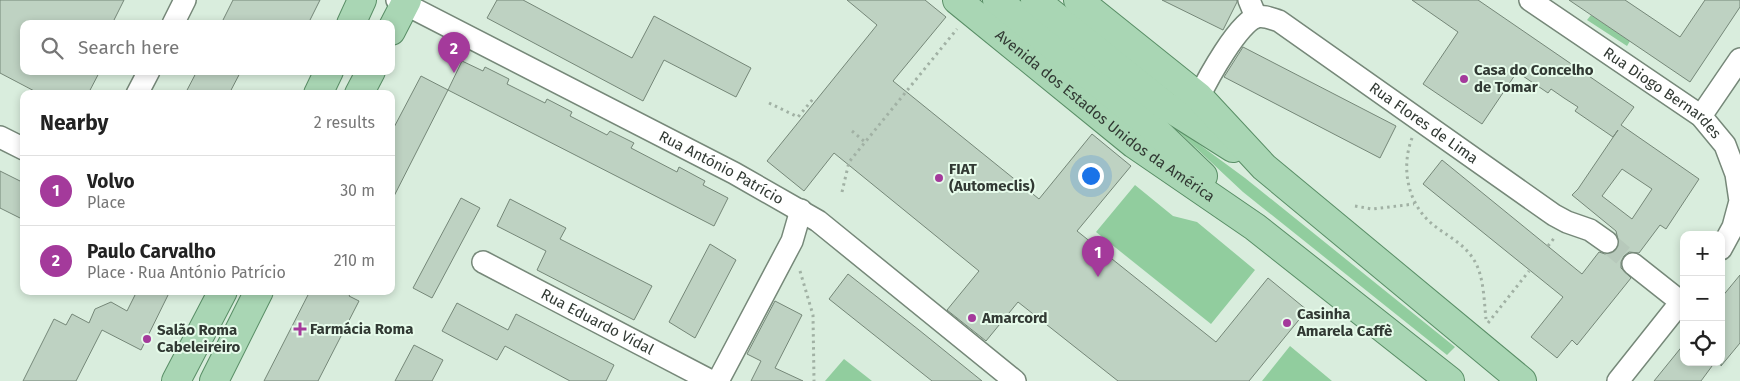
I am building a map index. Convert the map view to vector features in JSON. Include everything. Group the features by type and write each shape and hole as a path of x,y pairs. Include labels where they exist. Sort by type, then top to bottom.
{"main road":[{"path":"353,20 362,0"},
{"name":"Avenida dos Estados Unidos da América","path":"997,0 1152,126 1255,227"},
{"path":"1035,0 1165,105 1264,167"},
{"path":"1078,0 1199,97 1264,167 1522,381"},
{"path":"395,21 403,1"},
{"name":"Avenida dos Estados Unidos da América","path":"959,11 1134,144 1255,227 1450,381"},
{"path":"320,90 327,75"},
{"path":"361,90 369,75"},
{"path":"176,381 221,295"},
{"path":"214,381 257,295"}],"street":[{"path":"175,20 185,0"},
{"name":"Rua Diogo Bernardes","path":"1530,0 1701,116 1725,145 1736,174 1740,201 1734,227 1725,242"},
{"name":"Rua António Patrício","path":"403,1 734,173 801,210 818,221 1015,381"},
{"path":"1199,97 1206,82 1253,8"},
{"name":"Rua Flores de Lima","path":"1253,8 1264,17 1279,21 1554,215 1590,230 1607,242"},
{"path":"1701,116 1740,59"},
{"path":"139,90 147,75"},
{"path":"0,137 20,147"},
{"path":"718,381 792,241 801,210"},
{"name":"Rua Eduardo Vidal","path":"484,262 711,381"},
{"path":"1633,264 1680,299"},
{"path":"1618,381 1680,303"}],"path":[{"path":"842,192 849,162 959,11"},
{"path":"769,103 798,117 813,99 816,101"},
{"path":"1419,119 1409,145 1407,176 1410,192 1414,204 1431,223 1470,253 1475,261 1480,274 1487,325"},
{"path":"852,131 865,142"},
{"path":"1355,206 1372,209 1414,204"},
{"path":"792,241 812,315 814,381"}],"green space":[{"path":"1591,15 1630,41 1627,46 1587,20"},
{"path":"1166,120 1245,178 1455,347 1447,355 1243,192"},
{"path":"1135,185 1173,216 1197,222 1255,270 1211,324 1096,232"},
{"path":"1290,346 1332,381 1262,381"},
{"path":"844,359 872,381 825,381"}],"building":[{"path":"0,0 124,0 114,20 20,20 20,75 98,75 90,90 32,90 0,73"},
{"path":"233,0 320,0 310,20 223,20"},
{"path":"497,0 523,0 632,58 654,16 751,68 736,97 664,60 643,101 487,18"},
{"path":"847,0 925,0 946,17 893,81 1039,199 1092,134 1131,166 1077,231 1216,342 1268,278 1307,310 1249,381 1118,381 1018,302 986,341 947,310 979,271 834,153 804,191 767,161 877,25"},
{"path":"1162,0 1237,0 1237,2 1223,30"},
{"path":"1412,0 1478,0 1634,107 1621,125 1699,179 1666,229 1660,225 1639,253 1629,252 1624,256 1621,268 1631,278 1577,345 1572,340 1557,358 1531,337 1563,297 1423,184 1442,160 1582,274 1599,252 1612,254 1617,250 1619,244 1616,231 1572,195 1618,130 1613,137 1575,111 1578,107 1551,89 1548,93 1517,72 1482,124 1423,84 1458,32","holes":["1622,169 1652,189 1632,219 1602,196"]},
{"path":"1569,0 1625,0 1680,37 1705,0 1740,0 1740,7 1690,82"},
{"path":"1243,47 1396,126 1380,158 1224,77"},
{"path":"462,61 483,71 485,67 509,79 507,84 545,103 547,99 572,112 570,116 607,135 610,131 634,143 631,148 677,172 679,167 705,181 703,185 728,198 714,226 448,90"},
{"path":"195,75 239,75 231,90 187,90"},
{"path":"421,76 448,90 395,194 395,125"},
{"path":"0,171 20,181 20,218 0,208"},
{"path":"461,198 480,208 432,298 413,288"},
{"path":"510,199 566,228 560,239 652,286 634,320 537,270 546,251 497,226"},
{"path":"710,244 736,260 695,338 669,322"},
{"path":"848,274 982,381 932,381 829,299"},
{"path":"1740,275 1740,343 1725,361 1725,321 1725,293"},
{"path":"135,295 168,295 141,350 102,330 76,381 23,381 54,319 66,325 72,314 89,323 95,309 111,302 127,311"},
{"path":"308,295 350,295 359,301 318,381 264,381"},
{"path":"775,301 802,315 775,368 803,381 751,381 761,361 747,354"},
{"path":"457,303 508,330 516,314 614,365 606,381 570,381 505,346 497,360 442,331"},
{"path":"414,345 443,360 432,381 395,381"},
{"path":"1680,349 1680,366 1712,366 1701,381 1654,381"}],"tunnel":[{"path":"1607,242 1633,264"}],"place":[{"name":"Paulo Carvalho","path":"454,73"},
{"name":"Casa do Concelho de Tomar","path":"1464,79"},
{"name":"FIAT (Automeclis)","path":"939,178"},
{"name":"Volvo","path":"1098,277"},
{"name":"Amarcord","path":"972,318"},
{"name":"Casinha Amarela Caffè","path":"1287,323"},
{"name":"Farmácia Roma","path":"300,329"},
{"name":"Salão Roma Cabeleireiro","path":"147,339"}]}
